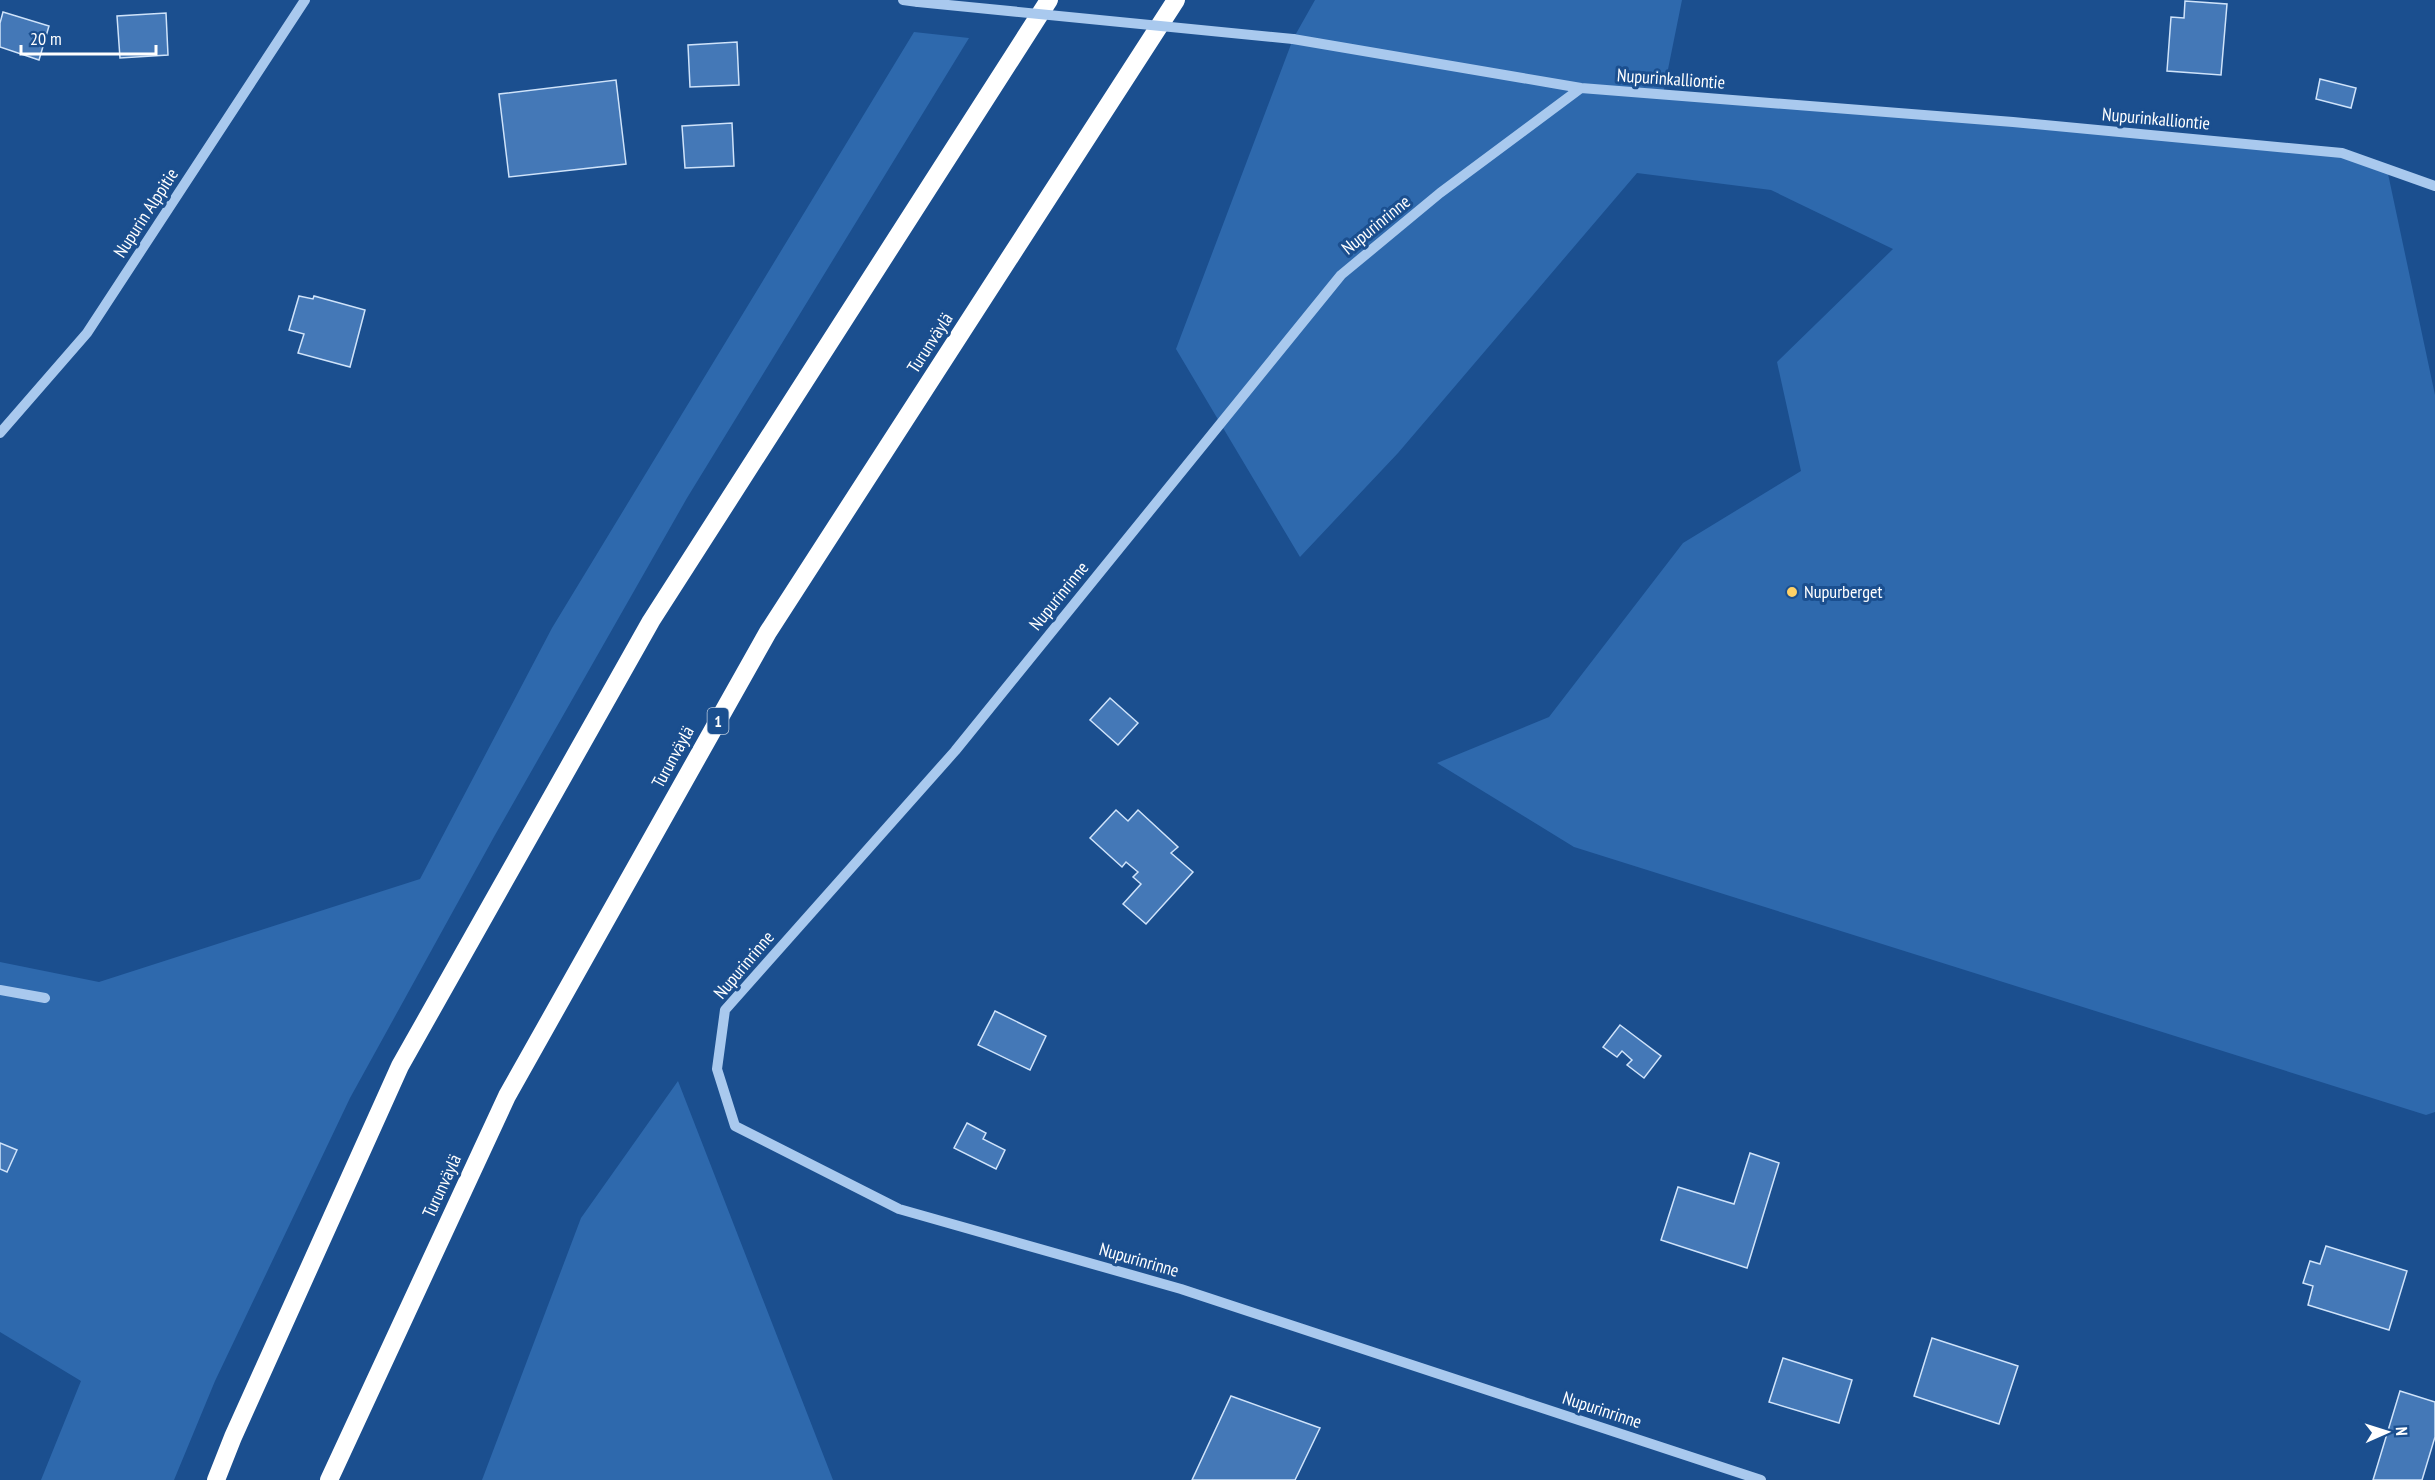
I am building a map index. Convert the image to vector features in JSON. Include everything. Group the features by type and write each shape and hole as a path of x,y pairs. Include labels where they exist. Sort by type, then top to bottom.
{"highway":[{"path":"216,1480 232,1437 395,1077 423,1025 651,621 1049,0"},
{"name":"Turunväylä","path":"329,1480 507,1096 768,632 1176,0"}],"street":[{"name":"Nupurin Alppitie","path":"0,433 87,333 305,0"},
{"name":"Nupurinkalliontie","path":"903,0 1293,39 1581,88 2013,122 2342,153 2435,186"},
{"name":"Nupurinrinne","path":"1581,88 1440,193 1341,275 955,751 725,1010 717,1069 735,1126 899,1209 1181,1289 1761,1480"},
{"path":"0,990 45,998"}],"shaded area":[{"path":"1315,0 1682,0 1663,94 2342,153 2387,169 2435,395 2435,1112 2426,1115 1574,847 1437,763 1549,717 1683,543 1801,471 1777,362 1893,249 1771,190 1637,173 1398,453 1300,557 1176,349 1293,39"},
{"path":"914,32 969,38 687,498 495,835 350,1098 215,1381 174,1480 41,1480 81,1381 0,1332 0,962 99,982 420,879 552,628"},
{"path":"678,1081 833,1480 482,1480 581,1218"}],"building":[{"path":"2185,1 2227,4 2221,75 2167,71 2171,17 2184,18"},
{"path":"3,12 49,26 39,60 0,47 0,23"},
{"path":"166,13 168,55 120,58 117,16"},
{"path":"737,42 739,85 690,87 688,45"},
{"path":"2320,79 2356,88 2351,108 2316,99"},
{"path":"616,80 626,164 509,177 499,94"},
{"path":"732,123 734,166 685,168 682,126"},
{"path":"299,296 313,299 314,296 365,310 350,367 298,353 304,334 289,330"},
{"path":"1110,698 1138,723 1118,745 1090,720"},
{"path":"1116,810 1128,821 1138,810 1178,847 1171,853 1193,872 1146,924 1123,904 1141,884 1133,877 1138,872 1126,862 1122,867 1090,838"},
{"path":"995,1011 1046,1036 1030,1070 978,1045"},
{"path":"1620,1025 1661,1056 1644,1078 1627,1065 1632,1060 1622,1051 1617,1057 1603,1047"},
{"path":"967,1123 986,1133 983,1139 1005,1150 996,1169 954,1148"},
{"path":"0,1143 17,1150 7,1172 0,1169"},
{"path":"1750,1153 1779,1163 1747,1268 1661,1240 1678,1187 1734,1204"},
{"path":"2326,1246 2407,1271 2389,1330 2308,1305 2313,1286 2303,1283 2310,1261 2320,1264"},
{"path":"1932,1338 2018,1366 1999,1424 1914,1396"},
{"path":"1783,1358 1852,1380 1839,1423 1769,1402"},
{"path":"2400,1391 2435,1402 2435,1437 2422,1480 2373,1480"},
{"path":"1231,1396 1320,1428 1295,1480 1192,1480"}],"place":[{"name":"Nupurberget","path":"1792,592"}]}
